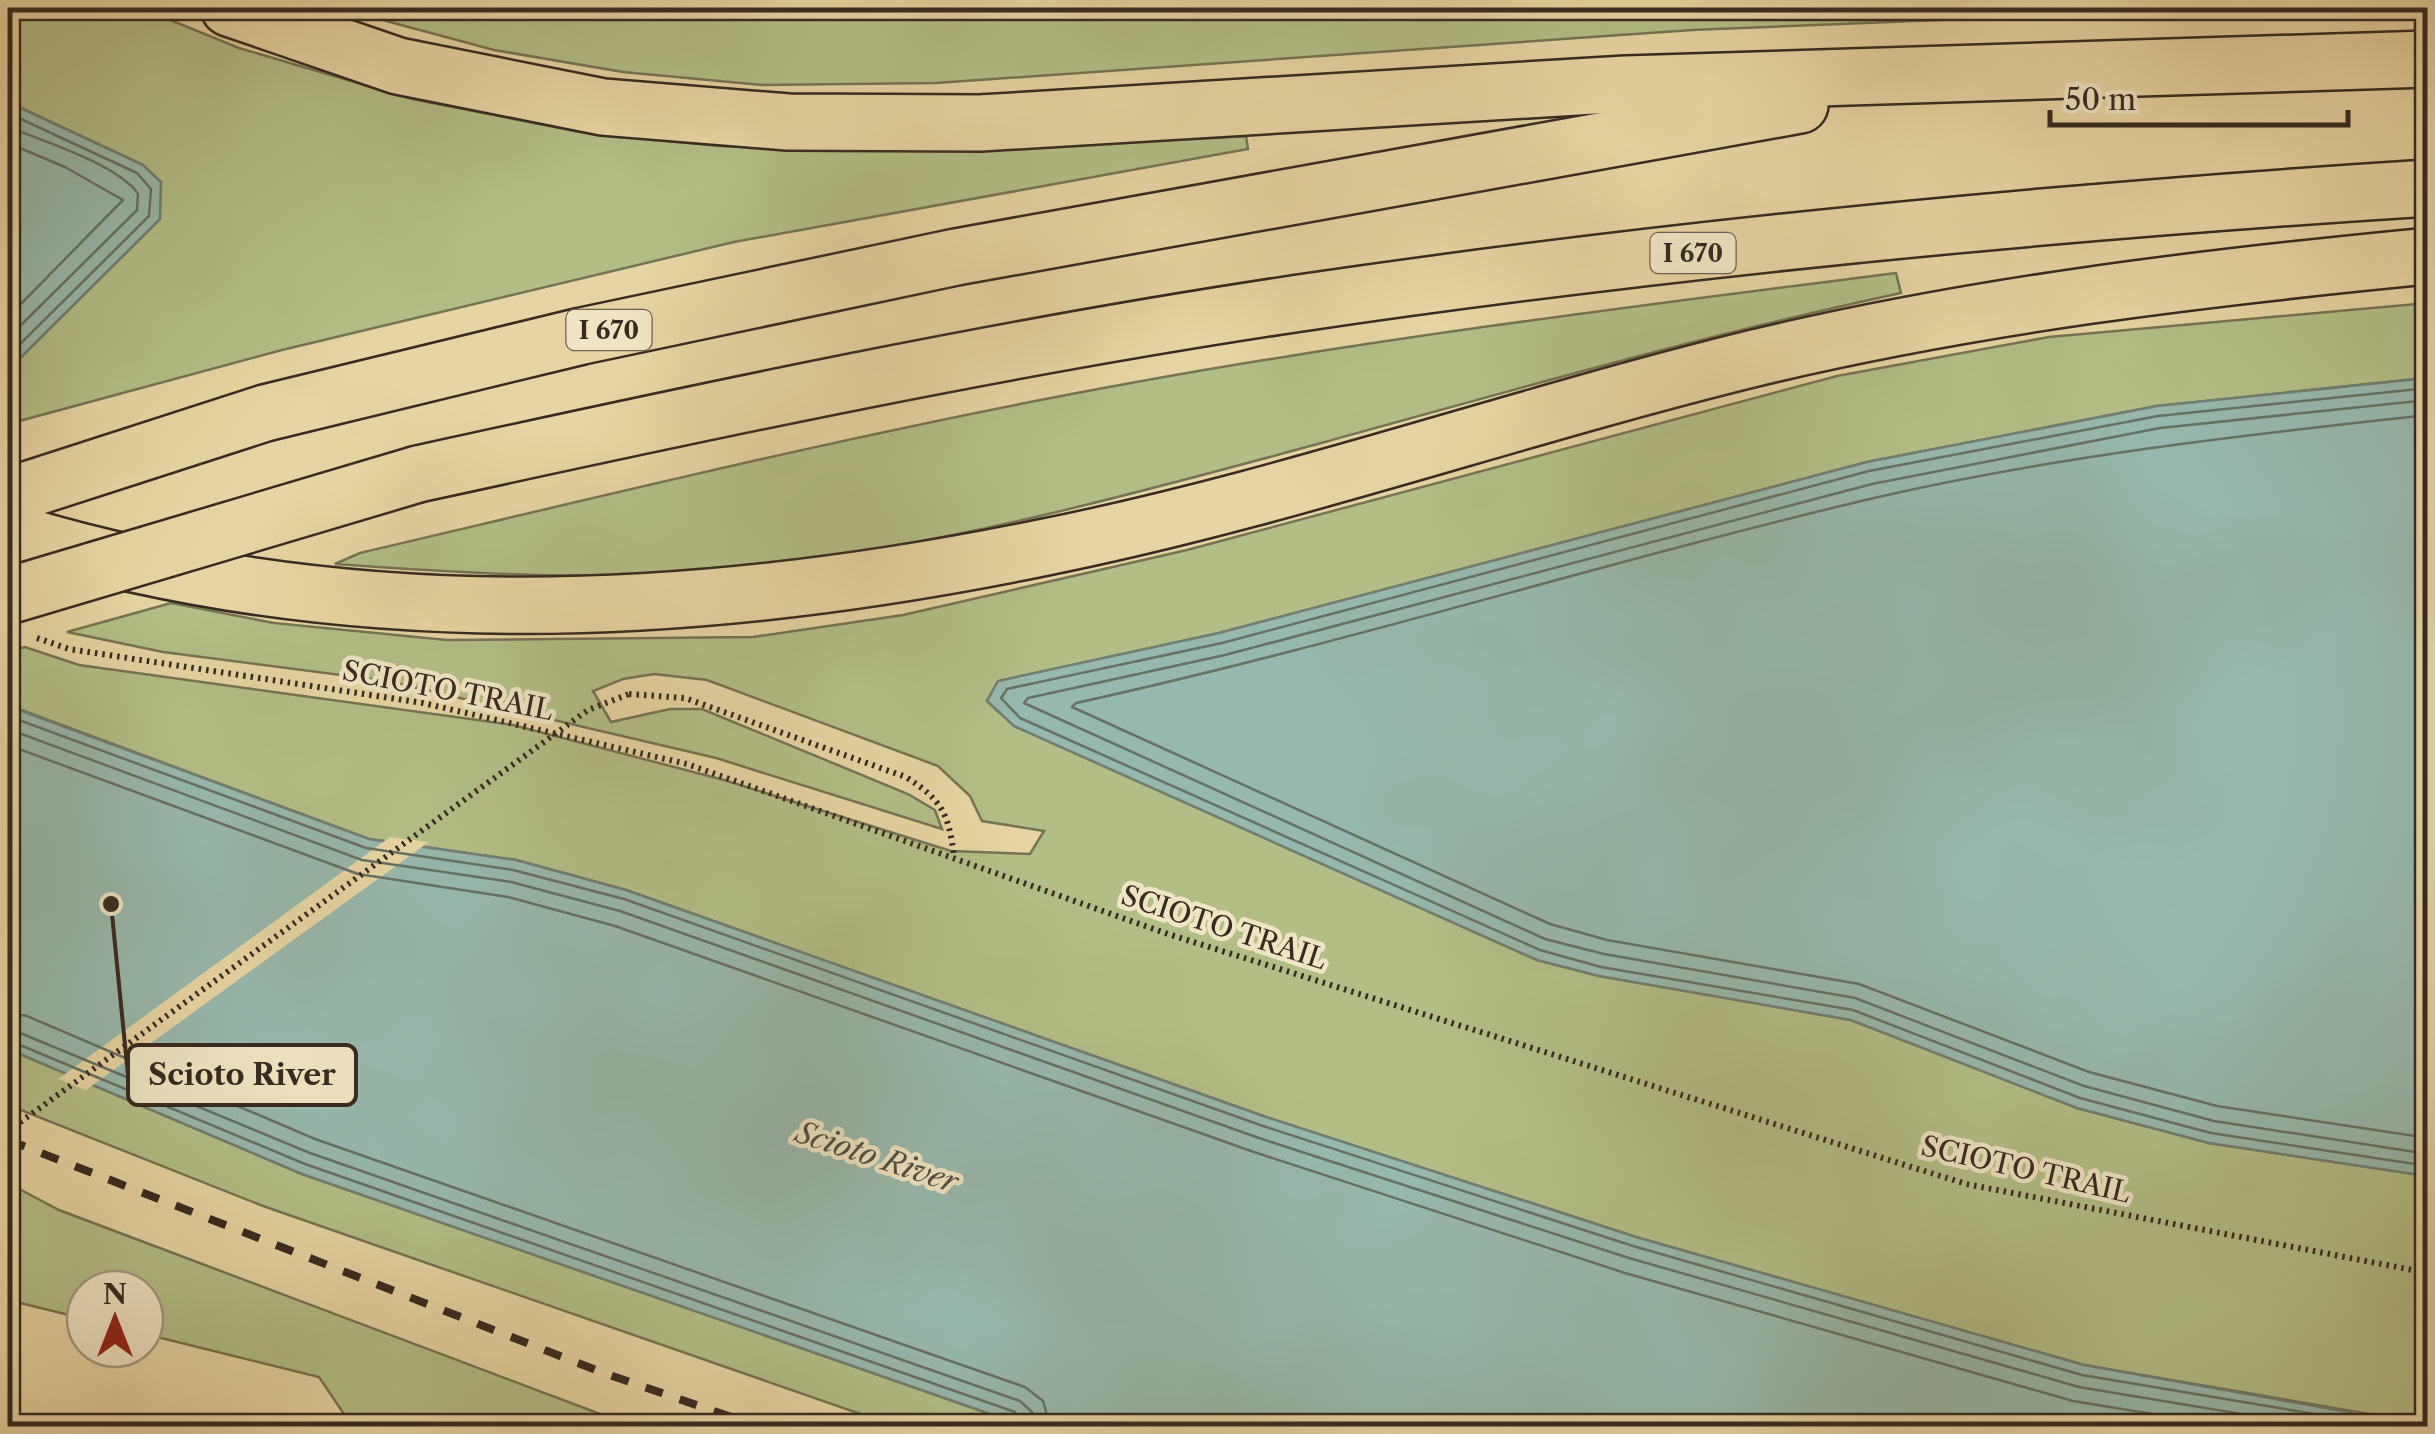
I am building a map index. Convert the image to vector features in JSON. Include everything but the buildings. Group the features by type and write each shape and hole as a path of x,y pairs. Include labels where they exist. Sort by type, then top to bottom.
{"highway":[{"path":"229,8 398,66 603,107 788,122 980,122 1626,84 1969,73"},
{"name":"I 670","path":"8,496 265,413 582,336 956,257 1602,144 1969,73 2428,59"},
{"name":"I 670","path":"15,615 418,474 781,395 1297,304 1627,260 2093,209 2428,188"},
{"path":"8,531 62,548 300,596 641,606 746,596 1041,548 1760,357 1989,309 2221,276 2428,256"}],"path":[{"name":"SCIOTO TRAIL","path":"15,615 69,648 423,704 688,764 1168,934 1966,1184 2428,1273"},
{"path":"8,1132 588,710 629,694 685,698 906,777 934,794 950,825 954,856"}],"green space":[{"path":"8,8 141,8 239,48 412,99 580,132 719,146 976,150 1246,136 1248,149 734,242 282,350 8,424 8,370 160,219 143,165 8,102"},
{"path":"338,8 2235,8 1692,30 936,83 762,85 623,72 494,50"},
{"path":"1896,273 1901,293 1683,345 1109,499 891,547 744,568 642,575 489,573 335,564 360,553 750,462 1142,381 1424,335"},
{"path":"2427,303 2427,378 2157,406 1867,462 1219,633 999,681 987,701 1014,726 1537,960 1599,976 1851,1020 2077,1108 2209,1143 2427,1176 2427,1424 2084,1365 1636,1237 1266,1117 626,890 516,860 369,839 8,705 8,652 25,647 79,665 513,725 724,780 951,851 1030,854 1044,831 982,821 970,796 938,766 707,680 654,674 623,679 593,691 611,722 670,709 702,709 908,794 935,810 942,829 716,758 387,681 163,652 67,632 171,603 274,623 447,640 753,637 903,615 1187,550 1837,376 2049,337"},
{"path":"8,1049 302,1174 1025,1426 895,1426 263,1206 8,1105"},
{"path":"8,1183 59,1210 632,1426 352,1426 319,1377 165,1339 165,1269 65,1269 65,1314 8,1300"}],"water":[{"path":"8,102 143,165 161,182 160,219 8,370"},
{"path":"2427,378 2427,1176 2209,1143 2077,1108 1851,1020 1599,976 1537,960 1014,726 987,701 998,681 1219,633 1867,462 2157,406"},
{"path":"8,706 369,839 516,860 626,890 1266,1117 1636,1237 2084,1365 2427,1426 1025,1426 302,1174 8,1049"}],"pier":[{"path":"390,837 429,842 86,1090 58,1079"}],"railway":[{"path":"8,1140 601,1372 757,1426"}],"place":[{"name":"Scioto River","path":"111,904"}]}
